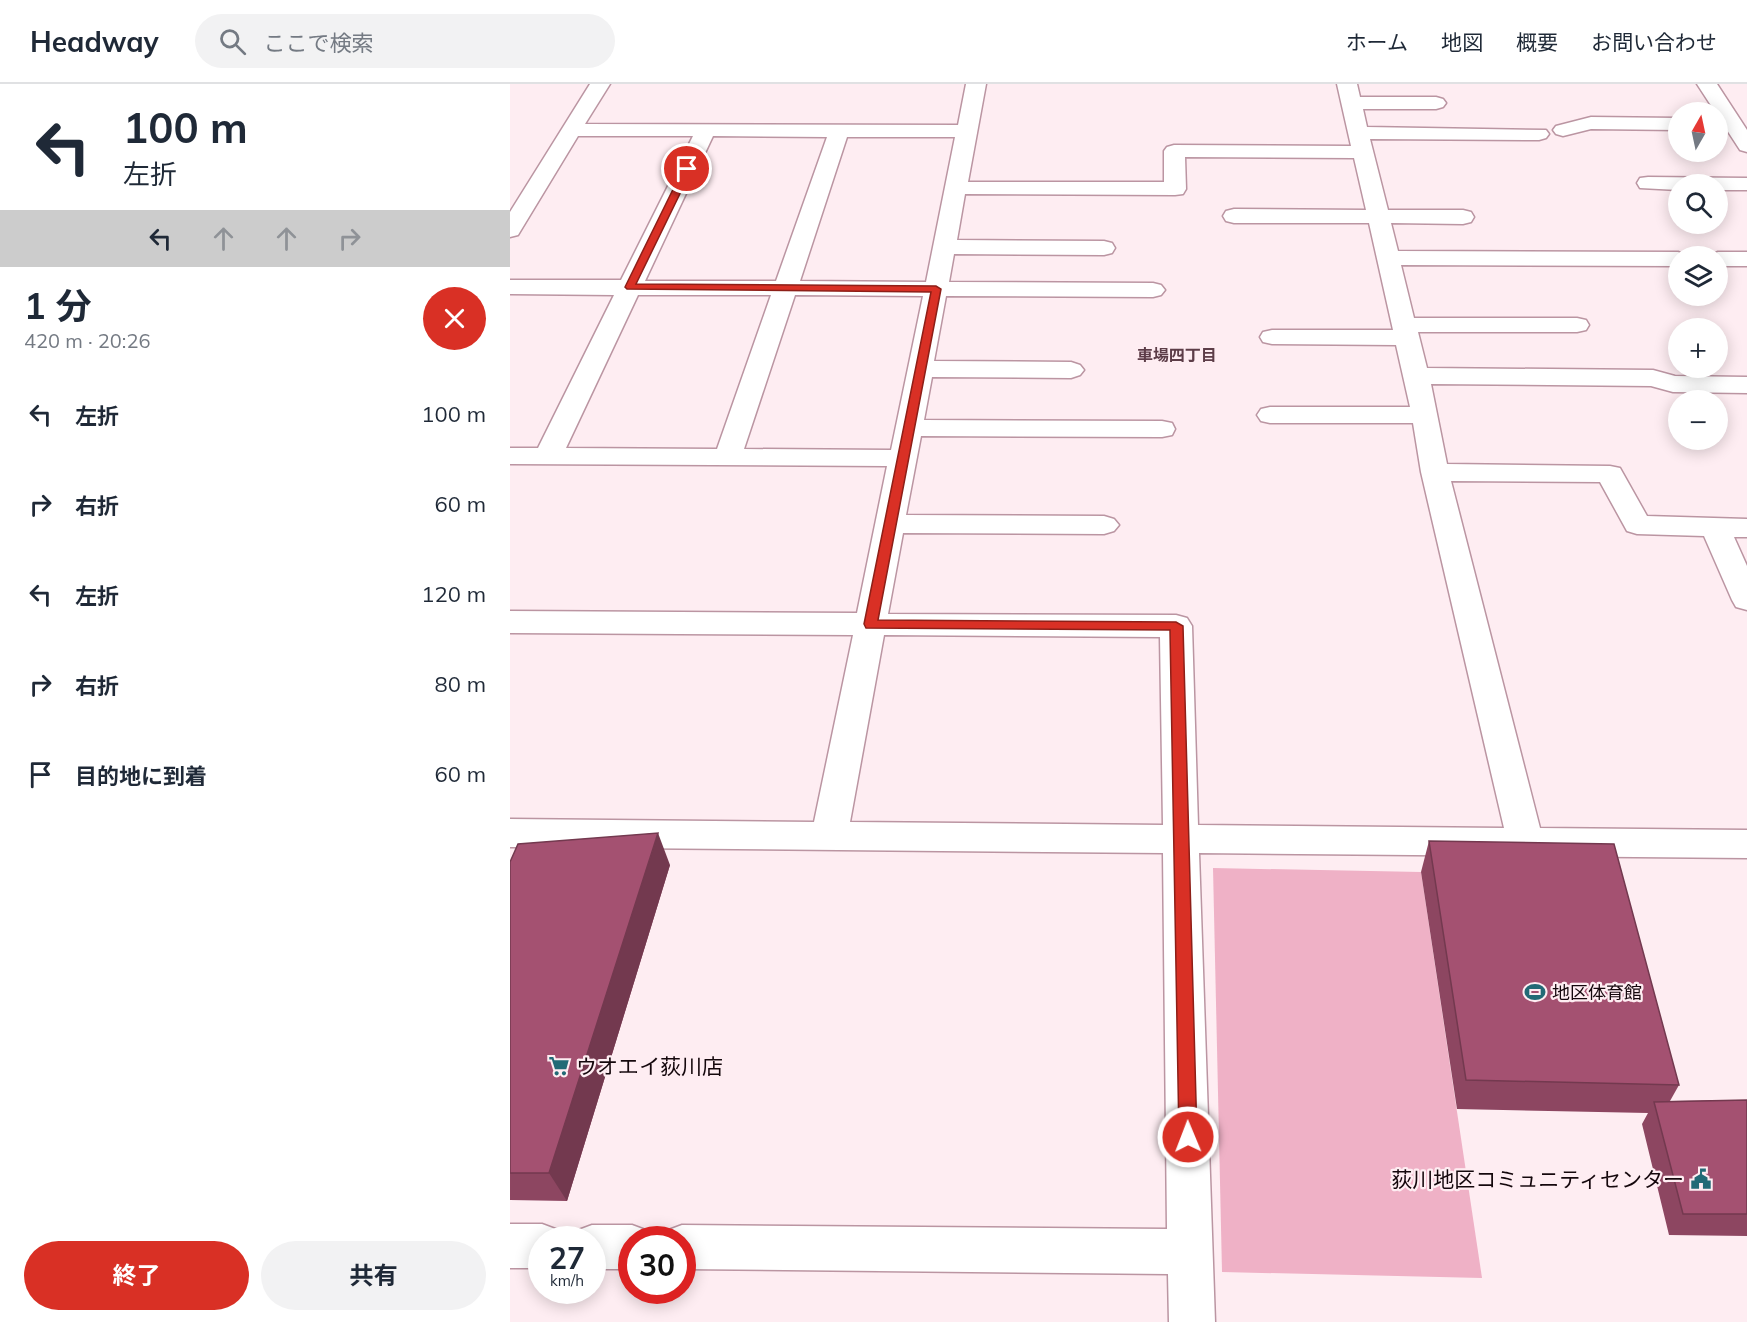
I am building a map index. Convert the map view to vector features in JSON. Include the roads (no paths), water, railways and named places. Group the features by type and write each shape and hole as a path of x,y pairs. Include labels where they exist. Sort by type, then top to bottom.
{"street":[{"path":"510,230 600,84"},
{"path":"830,836 976,84"},
{"path":"1707,84 1715,102"},
{"path":"1436,103 1349,93 1425,415 1435,472 1526,843"},
{"path":"1563,130 1592,123 1668,124"},
{"path":"1728,127 1747,146"},
{"path":"572,129 967,131"},
{"path":"548,456 706,130"},
{"path":"728,457 838,131"},
{"path":"956,188 1175,189 1174,151 1539,134"},
{"path":"1648,183 1747,184"},
{"path":"1234,216 1463,217"},
{"path":"944,247 1104,248"},
{"path":"1388,258 1668,259"},
{"path":"1728,259 1747,259"},
{"path":"510,287 1153,290"},
{"path":"1272,337 1577,326"},
{"path":"921,369 1071,370"},
{"path":"1415,376 1653,378 1672,384 1747,385"},
{"path":"1270,415 1425,415"},
{"path":"909,428 1162,429"},
{"path":"510,456 903,458"},
{"path":"1435,472 1610,474 1637,525 1747,528"},
{"path":"890,524 1104,525"},
{"path":"1715,528 1747,600"},
{"path":"510,622 1176,626 1192,1322"},
{"path":"510,833 1747,844"},
{"path":"510,1246 528,1246"},
{"path":"696,1247 1190,1252"}],"place":[{"name":"地区体育館","path":"1535,992"},
{"name":"ウオエイ荻川店","path":"559,1066"},
{"name":"荻川地区コミュニティセンター","path":"1701,1179"}],"district":[{"name":"車場四丁目","path":"1177,355"}]}
